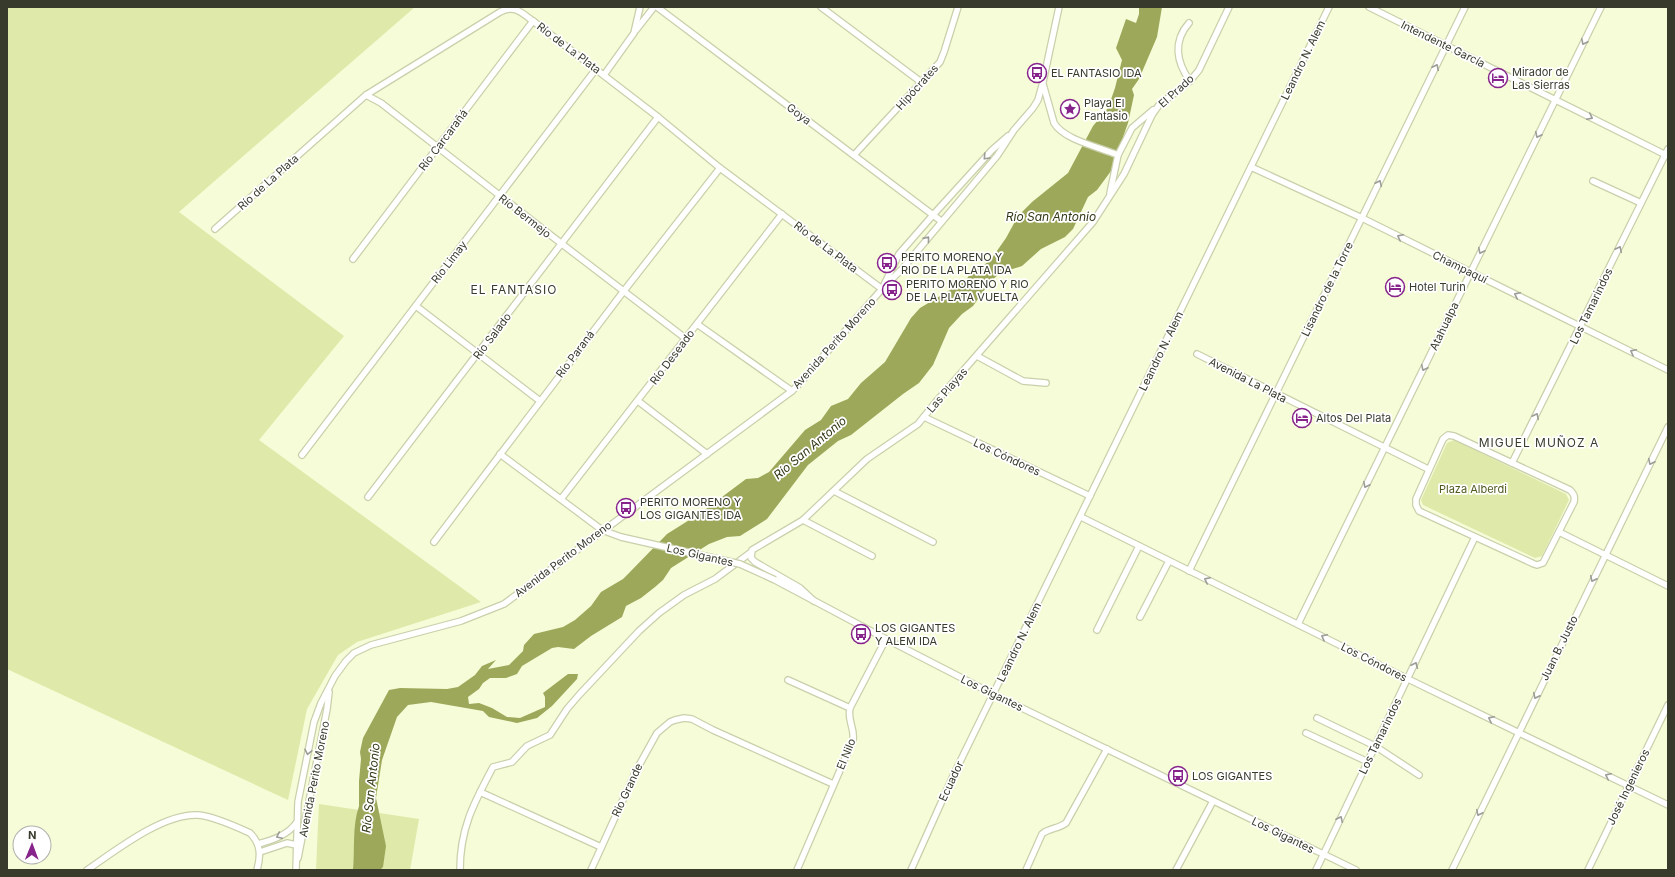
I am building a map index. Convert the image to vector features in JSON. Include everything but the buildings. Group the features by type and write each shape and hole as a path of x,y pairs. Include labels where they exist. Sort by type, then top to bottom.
{"street":[{"path":"634,33 640,7"},
{"path":"604,75 634,33 656,7"},
{"name":"Goya","path":"656,7 941,221"},
{"path":"821,7 922,82"},
{"name":"Hipócrates","path":"854,156 940,62 958,7"},
{"name":"Avenida Perito Moreno","path":"296,869 299,795 314,722 320,703 341,667 354,653 371,645 461,620 504,604 602,530 708,454 792,391 882,289 903,268 997,156 1014,130 1038,100 1060,7"},
{"name":"El Prado","path":"1110,196 1124,174 1149,120 1159,105 1190,81 1199,70 1229,7"},
{"name":"Leandro N. Alem","path":"993,694 1081,517 1329,7"},
{"name":"Intendente García","path":"1368,7 1667,153"},
{"name":"Lisandro de la Torre","path":"1189,571 1465,7"},
{"name":"Atahualpa","path":"1298,624 1601,7"},
{"name":"Río de La Plata","path":"216,229 366,95 505,9 513,8 533,21 604,75 720,168 882,289"},
{"name":"Río Carcarañá","path":"353,259 533,21"},
{"path":"1189,23 1180,36 1178,58 1183,71 1190,81"},
{"name":"Río Limay","path":"302,455 596,69"},
{"path":"1043,82 1057,129 1066,135 1118,155"},
{"name":"Río Bermejo","path":"366,95 381,103 623,292 685,338"},
{"path":"1110,196 1118,155 1132,128 1159,105"},
{"name":"Río Salado","path":"368,497 658,117"},
{"name":"Avenida Perito Moreno","path":"882,289 899,254 992,150 1014,130"},
{"name":"Los Tamarindos","path":"1512,463 1667,153"},
{"name":"Champaquí","path":"1251,167 1362,218 1668,370"},
{"name":"Río Paraná","path":"434,542 623,292 720,168"},
{"path":"1593,181 1641,203"},
{"name":"Las Playas","path":"461,870 460,852 465,828 480,792 493,767 512,762 528,746 550,735 567,709 579,695 639,631 659,613 684,595 715,579 751,552 803,520 867,459 918,424 1093,222 1110,196"},
{"name":"Río Deseado","path":"561,499 782,214"},
{"path":"416,306 540,401"},
{"path":"697,324 792,391"},
{"name":"Avenida La Plata","path":"1197,354 1428,469"},
{"path":"976,356 1023,381 1046,383"},
{"path":"638,401 708,454"},
{"name":"Los Cóndores","path":"924,417 1090,496"},
{"name":"Juan B. Justo","path":"1452,870 1668,427"},
{"path":"1451,435 1512,463 1570,490 1575,495 1574,502 1543,563 1537,565 1419,511 1417,508 1416,499 1428,469 1443,439 1451,435"},
{"name":"Los Gigantes","path":"500,454 602,530 621,537 740,564 775,580 993,694 1356,870"},
{"path":"834,491 933,542"},
{"name":"Los Cóndores","path":"1081,517 1408,679 1668,805"},
{"path":"803,520 872,556"},
{"path":"1559,532 1668,586"},
{"name":"Los Tamarindos","path":"1316,870 1475,537"},
{"path":"1097,630 1139,546"},
{"path":"751,552 751,558 755,562 800,588 814,601"},
{"path":"1140,617 1169,561"},
{"path":"788,680 850,708 886,639"},
{"name":"Avenida Perito Moreno","path":"296,869 327,709 329,689"},
{"name":"Ecuador","path":"911,870 954,774 993,694"},
{"name":"José Ingenieros","path":"1588,870 1668,705"},
{"name":"El Nilo","path":"797,870 853,740 854,734 849,720 850,708"},
{"name":"Rio Grande","path":"591,870 637,769 657,732 670,722 684,718 692,720 833,784"},
{"path":"1317,718 1375,746 1419,776"},
{"path":"1306,733 1368,762"},
{"path":"1026,870 1042,834 1045,831 1059,828 1066,823 1108,749"},
{"path":"480,792 601,847"},
{"path":"1176,870 1213,800"},
{"path":"87,870 145,832 179,817 187,816 206,817 250,833 255,838 260,852 257,870"},
{"path":"258,844 268,842 289,832 297,822"},
{"path":"260,852 287,843 296,844"}],"green space":[{"path":"7,7 415,7 179,212 344,336 259,440 481,602 357,642 338,655 307,709 288,800 7,669"},
{"name":"Plaza Alberdi","path":"1454,440 1566,494 1569,500 1542,556 1535,558 1423,505 1421,500 1447,443"},
{"path":"319,804 419,819 410,870 316,870"}],"water":[{"name":"Río San Antonio","path":"1139,7 1162,7 1157,37 1139,79 1132,89 1134,95 1128,123 1111,171 1097,190 1088,197 1073,229 1065,237 1041,249 1022,266 1000,273 990,282 973,306 962,314 949,328 933,365 919,383 851,435 838,441 808,465 767,519 740,536 727,537 709,544 671,568 663,580 655,587 641,598 626,606 622,617 591,636 574,649 558,647 552,648 522,666 517,674 506,678 490,678 468,697 469,704 479,703 492,708 507,717 520,718 545,707 545,697 543,693 568,674 578,674 577,679 552,706 537,718 517,723 489,717 483,711 431,702 408,705 397,717 382,760 376,798 386,846 383,867 380,870 353,870 355,821 359,806 360,752 363,738 389,690 400,688 447,689 458,687 475,675 482,666 496,660 488,669 509,665 523,651 524,645 534,634 563,627 575,620 591,606 601,592 623,579 667,534 702,512 746,479 758,478 769,472 805,430 821,420 831,406 848,399 861,383 885,362 911,318 920,308 965,281 977,265 980,267 983,266 992,258 1006,238 1018,216 1032,202 1068,173 1093,126 1108,108 1122,60 1116,48 1126,19 1136,23 1139,14"}],"place":[{"name":"EL FANTASIO IDA","path":"1037,73"},
{"name":"Mirador de Las Sierras","path":"1498,78"},
{"name":"Playa El Fantasio","path":"1070,109"},
{"name":"PERITO MORENO Y RIO DE LA PLATA IDA","path":"887,263"},
{"name":"Hotel Turin","path":"1395,287"},
{"name":"PERITO MORENO Y RIO DE LA PLATA VUELTA","path":"892,290"},
{"name":"Altos Del Plata","path":"1302,418"},
{"name":"PERITO MORENO Y LOS GIGANTES IDA","path":"626,508"},
{"name":"LOS GIGANTES Y ALEM IDA","path":"861,634"},
{"name":"LOS GIGANTES","path":"1178,776"}],"district":[{"name":"EL FANTASIO","path":"514,290"},
{"name":"MIGUEL MUÑOZ A","path":"1539,443"}]}
